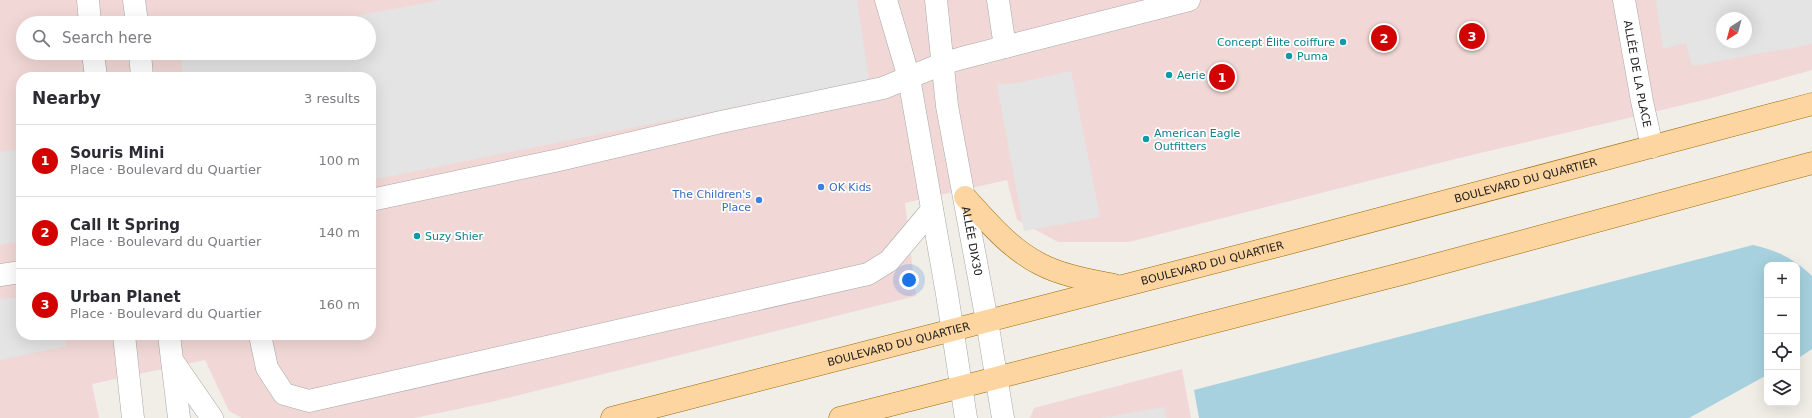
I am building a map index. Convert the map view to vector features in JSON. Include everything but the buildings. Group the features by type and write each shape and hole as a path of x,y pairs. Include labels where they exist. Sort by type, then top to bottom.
{"main road":[{"name":"BOULEVARD DU QUARTIER","path":"612,418 1117,286 1285,244 1812,104"},
{"path":"840,418 1404,273 1812,164"},
{"path":"965,197 1003,238 1027,256 1057,271 1117,286"}],"street":[{"path":"88,0 89,16"},
{"path":"134,0 136,16"},
{"path":"886,0 909,78 953,330 966,418"},
{"name":"ALLÉE DIX30","path":"936,0 947,106 965,197 1003,418"},
{"path":"998,0 1005,47"},
{"path":"376,199 883,88 942,64 1189,0"},
{"name":"ALLÉE DE LA PLACE","path":"1624,0 1642,101 1652,146"},
{"path":"94,60 95,72"},
{"path":"141,60 142,72"},
{"path":"261,340 267,368 284,394 309,401 868,274 889,261 932,210"},
{"path":"0,275 16,273"},
{"path":"125,340 133,418"},
{"path":"170,340 179,418"},
{"path":"172,360 212,418"}],"shaded area":[{"path":"0,0 1812,0 1812,70 1708,99 1451,160 1129,242 1058,242 1017,220 1007,180 905,203 916,296 491,402 415,418 242,418 229,411 205,360 92,384 99,418 0,418"},
{"path":"441,0 857,0 869,80 376,179 376,72 183,72 180,60 376,60 376,16 356,16"},
{"path":"1656,0 1812,0 1812,44 1692,66 1686,43 1663,49"},
{"path":"1071,71 1100,217 1024,231 997,85 1017,83"},
{"path":"16,150 16,242 0,245 0,152"},
{"path":"16,297 16,340 65,340 66,346 0,360 0,299"},
{"path":"1182,369 1191,418 1030,418 1034,408"},
{"path":"1164,407 1166,418 1101,418"}],"water":[{"path":"1753,245 1785,256 1795,262 1764,262 1764,377 1689,418 1199,418 1194,390"},
{"path":"1800,266 1812,276 1812,349 1800,357"}],"place":[{"name":"Urban Planet","path":"1472,36"},
{"name":"Call It Spring","path":"1384,38"},
{"name":"Concept Élite coiffure","path":"1343,42"},
{"name":"Puma","path":"1289,56"},
{"name":"Aerie","path":"1169,75"},
{"name":"Souris Mini","path":"1222,77"},
{"name":"American Eagle Outfitters","path":"1146,139"},
{"name":"OK Kids","path":"821,187"},
{"name":"The Children's Place","path":"759,200"},
{"name":"Suzy Shier","path":"417,236"}]}
